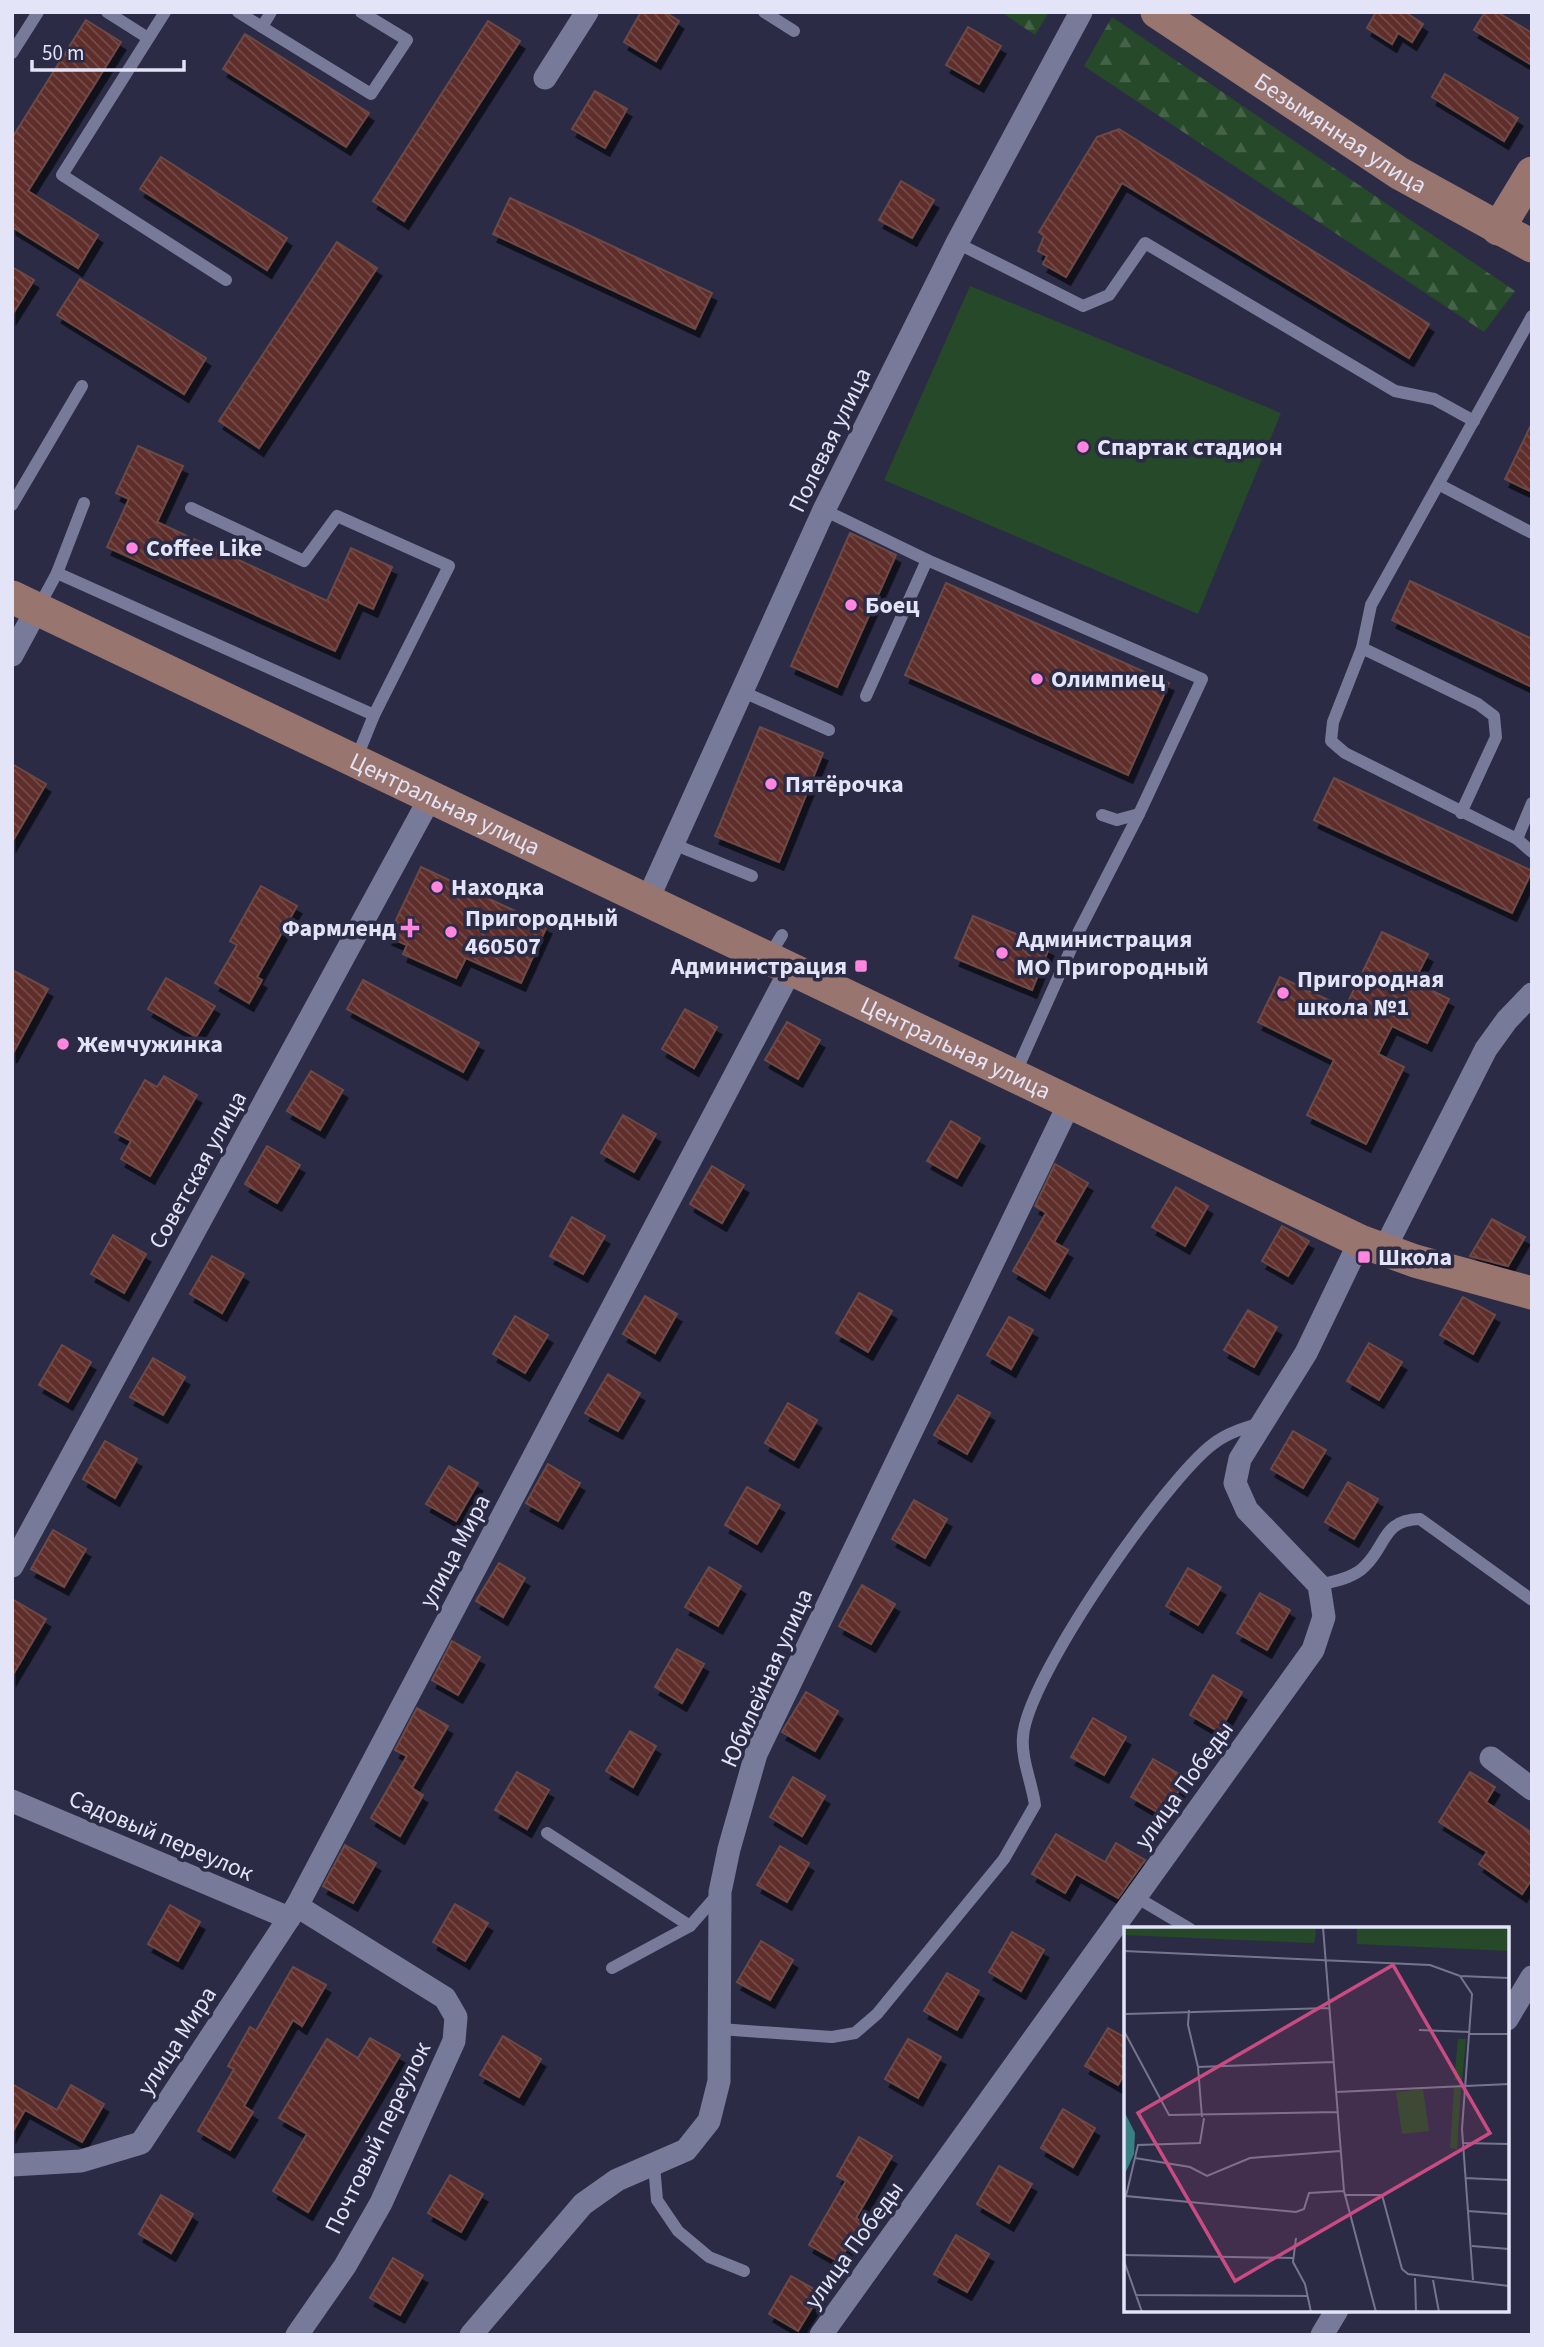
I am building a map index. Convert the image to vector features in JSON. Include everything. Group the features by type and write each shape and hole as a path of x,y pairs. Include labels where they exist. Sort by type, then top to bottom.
{"street":[{"path":"545,78 587,12"},
{"name":"Полевая улица","path":"647,901 824,510 957,243 1081,12"},
{"name":"Безымянная улица","path":"1157,12 1399,173 1532,246"},
{"path":"1498,229 1532,173"},
{"path":"12,655 25,603"},
{"name":"Центральная улица","path":"25,603 647,901 781,954 1014,1077 1372,1246 1532,1293"},
{"name":"Советская улица","path":"12,1566 430,798"},
{"name":"улица Мира","path":"12,2165 81,2161 141,2143 293,1912 781,954"},
{"path":"1319,1585 1247,1510 1235,1483 1240,1459 1372,1246 1486,1049 1507,1020 1532,993"},
{"name":"Юбилейная улица","path":"471,2335 583,2204 617,2180 687,2150 709,2121 719,2081 717,1977 720,1892 729,1849 756,1754 1069,1104"},
{"name":"улица Победы","path":"821,2335 1313,1650 1324,1617 1319,1585"},
{"path":"1491,1758 1532,1789"},
{"name":"Садовый переулок","path":"12,1801 293,1912"},
{"name":"Почтовый переулок","path":"293,1912 445,1998 456,2017 454,2041 381,2203 345,2266 297,2335"},
{"path":"1509,2016 1532,1977"},
{"path":"1322,2335 1335,2312"}],"lane":[{"path":"12,53 38,12"},
{"path":"107,12 148,38"},
{"path":"165,12 62,175 226,280"},
{"path":"239,12 371,94 407,40 361,12"},
{"path":"262,27 271,12"},
{"path":"764,12 794,31"},
{"path":"957,243 1083,306 1109,295 1145,243 1395,391 1434,398 1474,421"},
{"path":"1532,317 1371,605 1362,648 1333,722 1331,741 1345,753 1517,839 1532,852"},
{"path":"12,505 82,386"},
{"path":"1440,485 1532,533"},
{"path":"25,603 57,573 84,503"},
{"path":"191,508 304,561 337,516 449,566 374,715 355,762"},
{"path":"824,510 927,560 1202,679 1139,814 1079,931 1014,1077"},
{"path":"866,696 927,560"},
{"path":"57,573 374,715"},
{"path":"1362,648 1478,704 1494,716 1496,737 1461,813"},
{"path":"741,691 829,730"},
{"path":"1517,839 1532,803"},
{"path":"1102,815 1117,820 1139,814"},
{"path":"673,844 752,876"},
{"path":"719,2029 832,2037 856,2033 877,2014 1004,1860 1035,1805 1023,1737 1027,1718 1052,1665 1087,1604 1132,1537 1175,1483 1212,1445 1237,1430 1262,1423"},
{"path":"1319,1585 1352,1575 1365,1566 1387,1533 1403,1519 1420,1519 1532,1600"},
{"path":"547,1833 690,1926"},
{"path":"612,1968 690,1926 720,1892"},
{"path":"1136,1898 1187,1927"},
{"path":"654,2165 657,2200 678,2231 709,2257 744,2271"}],"green space":[{"path":"1001,12 1049,12 1035,35"},
{"path":"1112,17 1515,291 1484,332 1084,66"},
{"name":"Спартак стадион","path":"970,286 1281,413 1198,614 884,480"}],"building":[{"path":"641,12 665,12 679,21 656,61 624,42"},
{"path":"1376,12 1405,12 1423,24 1412,42 1398,33 1392,44 1367,28"},
{"path":"1485,12 1497,12 1532,33 1532,65 1474,30"},
{"path":"86,20 121,42 28,191 98,235 78,268 12,227 12,138"},
{"path":"488,21 520,41 404,221 373,201"},
{"path":"968,27 1001,46 979,84 946,65"},
{"path":"245,34 369,113 346,147 223,69"},
{"path":"1445,74 1518,118 1504,141 1432,97"},
{"path":"595,91 627,109 605,148 572,129"},
{"path":"1119,129 1429,324 1409,358 1122,183 1066,277 1043,264 1047,256 1038,251 1044,236 1039,232 1097,137"},
{"path":"161,157 287,238 267,270 140,189"},
{"path":"901,181 934,200 912,238 879,220"},
{"path":"510,198 712,293 695,329 493,234"},
{"path":"337,242 377,268 259,448 219,421"},
{"path":"12,267 34,280 12,315"},
{"path":"80,279 206,358 184,394 57,315"},
{"path":"1532,423 1532,492 1505,479"},
{"path":"138,446 183,466 157,522 327,601 351,548 392,567 373,609 358,602 335,651 107,547 129,499 116,493"},
{"path":"850,533 896,555 837,687 791,666"},
{"path":"1410,581 1532,639 1532,687 1392,620"},
{"name":"Олимпиец","path":"946,583 1169,683 1128,775 905,675"},
{"path":"760,727 823,753 779,862 715,836"},
{"path":"12,764 46,784 12,842"},
{"path":"1334,778 1532,871 1512,913 1314,820"},
{"path":"421,867 547,926 521,983 466,958 456,978 403,954 407,945 388,937"},
{"path":"261,886 297,906 257,977 262,980 249,1003 215,983 237,945 230,941"},
{"name":"Администрация МО Пригородный","path":"973,916 1049,948 1032,990 955,958"},
{"path":"1382,932 1428,954 1414,982 1449,999 1427,1043 1392,1026 1378,1054 1404,1067 1366,1144 1307,1115 1334,1060 1258,1022 1280,977 1345,1008"},
{"path":"12,970 48,989 12,1055"},
{"path":"166,978 215,1006 196,1037 148,1009"},
{"path":"363,980 479,1043 463,1072 347,1009"},
{"path":"685,1009 717,1027 694,1068 662,1049"},
{"path":"787,1022 820,1040 798,1079 765,1060"},
{"path":"311,1071 343,1090 320,1130 287,1111"},
{"path":"164,1076 197,1095 150,1176 121,1159 131,1141 115,1132 145,1080 157,1087"},
{"path":"623,1115 656,1134 634,1172 601,1153"},
{"path":"951,1121 980,1138 957,1178 927,1161"},
{"path":"267,1146 300,1165 277,1203 245,1184"},
{"path":"1055,1164 1088,1183 1054,1242 1068,1250 1045,1290 1013,1271 1046,1213 1035,1206"},
{"path":"712,1166 744,1185 722,1223 690,1204"},
{"path":"1176,1187 1208,1206 1185,1246 1152,1227"},
{"path":"572,1217 605,1236 583,1274 550,1256"},
{"path":"1492,1219 1525,1237 1508,1266 1470,1256"},
{"path":"1282,1226 1309,1241 1288,1276 1262,1261"},
{"path":"113,1235 146,1254 124,1293 91,1274"},
{"path":"212,1256 244,1274 222,1313 190,1294"},
{"path":"859,1293 892,1311 868,1352 836,1333"},
{"path":"645,1296 677,1314 655,1353 623,1334"},
{"path":"1463,1297 1495,1315 1473,1354 1440,1335"},
{"path":"1248,1310 1277,1327 1254,1367 1224,1350"},
{"path":"515,1316 548,1335 525,1373 493,1354"},
{"path":"1009,1317 1033,1330 1011,1369 987,1355"},
{"path":"1369,1343 1402,1362 1379,1400 1347,1381"},
{"path":"62,1345 91,1362 68,1402 39,1385"},
{"path":"153,1358 185,1377 163,1415 130,1397"},
{"path":"608,1374 640,1393 618,1431 585,1413"},
{"path":"958,1395 990,1413 967,1454 934,1435"},
{"path":"788,1403 817,1420 794,1460 765,1443"},
{"path":"1293,1431 1326,1450 1303,1488 1271,1469"},
{"path":"105,1441 137,1459 115,1498 83,1479"},
{"path":"548,1464 580,1483 558,1521 526,1503"},
{"path":"449,1466 478,1483 456,1521 426,1504"},
{"path":"1348,1482 1378,1499 1354,1539 1325,1522"},
{"path":"747,1487 780,1505 757,1544 725,1525"},
{"path":"914,1500 947,1519 925,1558 892,1539"},
{"path":"53,1530 86,1549 64,1587 31,1569"},
{"path":"499,1563 525,1578 503,1617 476,1601"},
{"path":"709,1567 741,1586 718,1626 685,1607"},
{"path":"1188,1568 1221,1587 1198,1625 1166,1606"},
{"path":"862,1585 895,1604 871,1644 839,1626"},
{"path":"1260,1593 1290,1610 1267,1650 1237,1633"},
{"path":"12,1599 46,1619 12,1676"},
{"path":"452,1641 480,1657 458,1695 432,1680"},
{"path":"677,1649 704,1664 682,1703 655,1687"},
{"path":"1213,1675 1242,1692 1219,1732 1190,1715"},
{"path":"806,1692 838,1711 815,1751 782,1732"},
{"path":"417,1708 448,1726 412,1788 423,1795 400,1836 371,1818 407,1756 395,1750"},
{"path":"1093,1718 1126,1737 1104,1775 1071,1757"},
{"path":"630,1731 656,1746 633,1787 606,1771"},
{"path":"1153,1759 1186,1778 1164,1816 1131,1797"},
{"path":"517,1772 549,1790 527,1829 495,1810"},
{"path":"1470,1772 1495,1787 1486,1802 1532,1833 1532,1879 1522,1894 1479,1864 1487,1852 1439,1822"},
{"path":"793,1777 825,1796 802,1836 770,1817"},
{"path":"1056,1834 1105,1862 1116,1843 1145,1860 1118,1898 1076,1874 1065,1893 1032,1874"},
{"path":"345,1845 376,1863 353,1903 323,1886"},
{"path":"780,1846 809,1863 787,1902 757,1885"},
{"path":"455,1904 488,1923 465,1961 433,1942"},
{"path":"170,1905 200,1922 178,1961 148,1944"},
{"path":"1012,1932 1044,1950 1021,1991 989,1972"},
{"path":"761,1941 793,1960 770,2000 737,1982"},
{"path":"293,1967 326,1985 302,2026 293,2020 244,2106 253,2112 230,2150 198,2131 234,2069 228,2066 250,2027 256,2031"},
{"path":"947,1973 979,1991 957,2030 924,2011"},
{"path":"1108,2028 1124,2037 1124,2074 1118,2085 1085,2066"},
{"path":"503,2036 541,2059 519,2097 480,2075"},
{"path":"370,2038 400,2055 308,2212 273,2191 307,2134 279,2118 327,2039 358,2058"},
{"path":"908,2039 941,2057 918,2098 885,2079"},
{"path":"12,2084 57,2110 71,2085 104,2104 82,2142 25,2110 12,2133"},
{"path":"1063,2109 1095,2128 1073,2167 1041,2148"},
{"path":"859,2137 892,2156 856,2218 862,2222 839,2262 809,2245 846,2181 837,2176"},
{"path":"999,2166 1032,2184 1009,2223 977,2204"},
{"path":"450,2175 483,2194 461,2232 428,2213"},
{"path":"161,2195 193,2214 171,2253 139,2234"},
{"path":"956,2235 989,2254 967,2292 934,2274"},
{"path":"393,2258 423,2275 400,2315 370,2298"},
{"path":"791,2276 821,2293 798,2331 769,2314"}],"place":[{"name":"Спартак стадион","path":"1083,447"},
{"name":"Coffee Like","path":"132,548"},
{"name":"Боец","path":"851,605"},
{"name":"Олимпиец","path":"1037,679"},
{"name":"Пятёрочка","path":"771,784"},
{"name":"Находка","path":"437,887"},
{"name":"Фармленд","path":"410,928"},
{"name":"Пригородный 460507","path":"451,932"},
{"name":"Администрация МО Пригородный","path":"1002,953"},
{"name":"Администрация","path":"861,966"},
{"name":"Пригородная школа №1","path":"1283,993"},
{"name":"Жемчужинка","path":"63,1044"},
{"name":"Школа","path":"1364,1257"}]}
